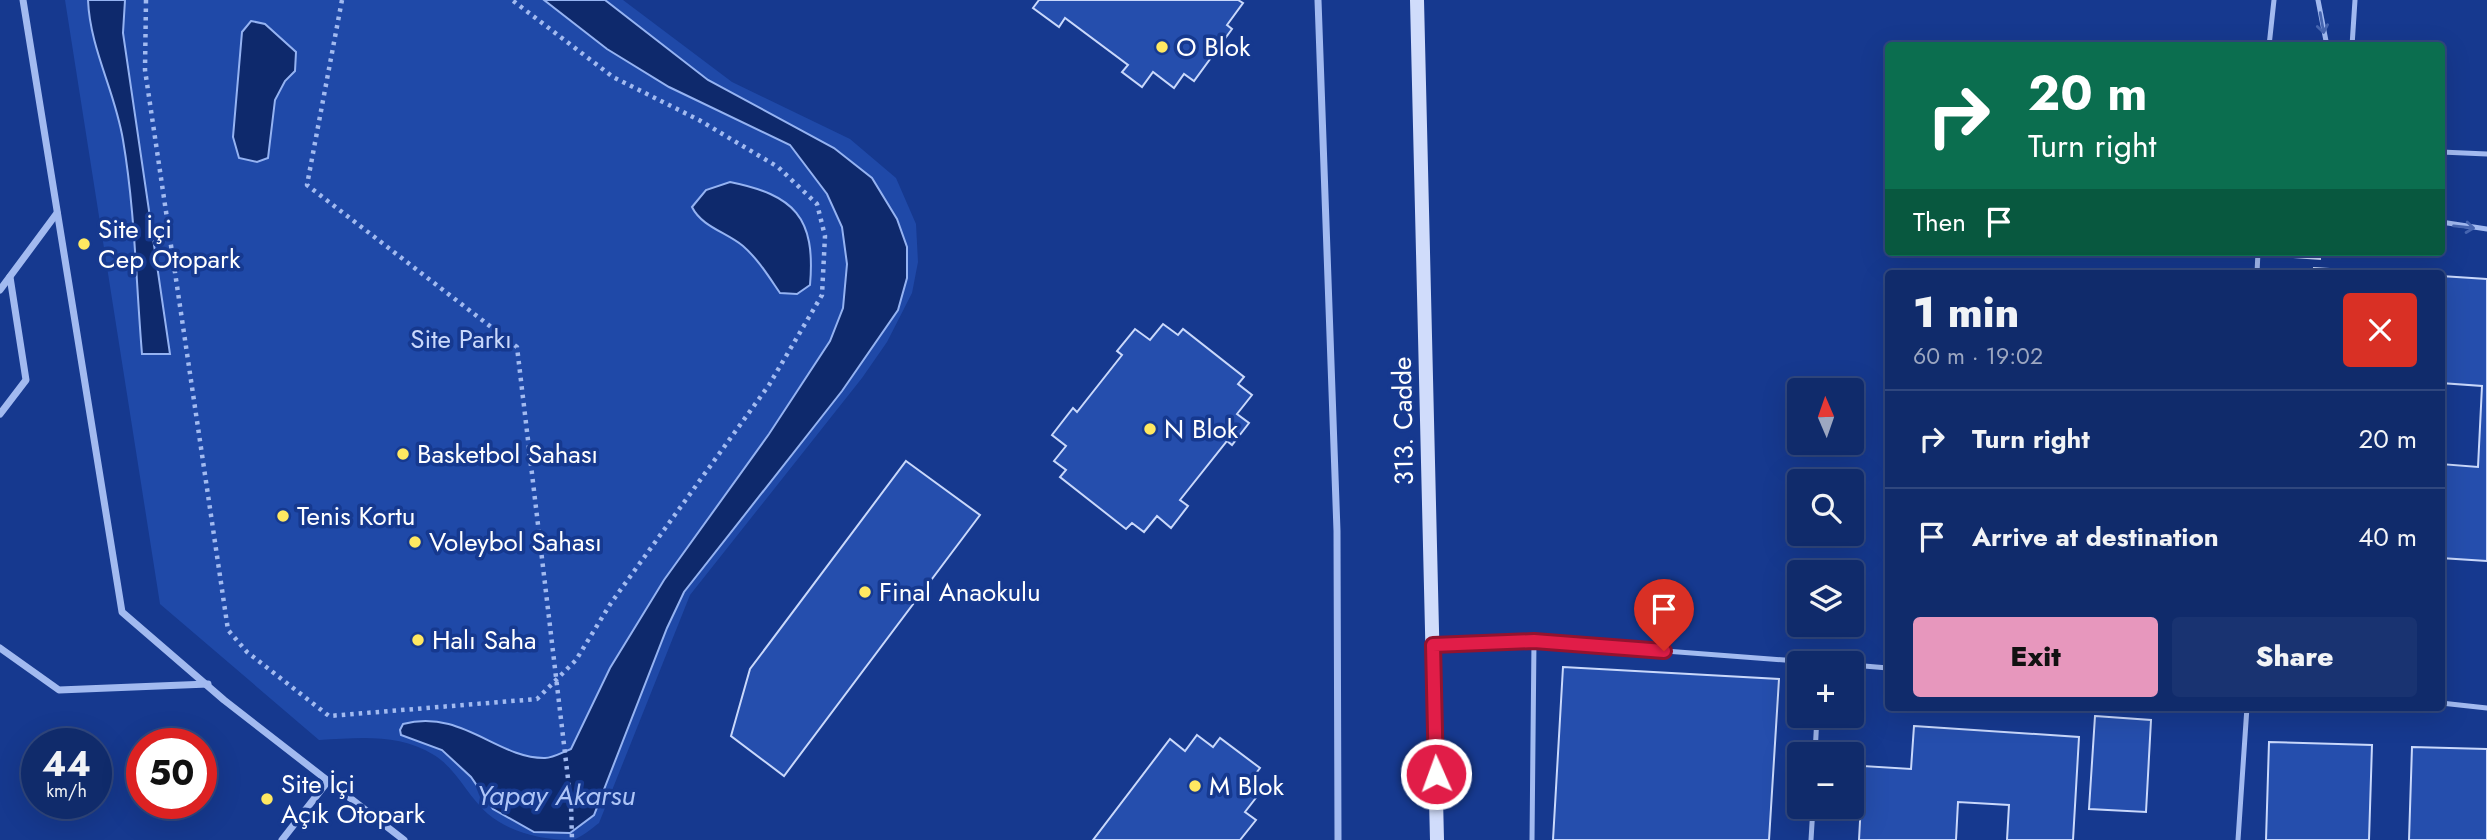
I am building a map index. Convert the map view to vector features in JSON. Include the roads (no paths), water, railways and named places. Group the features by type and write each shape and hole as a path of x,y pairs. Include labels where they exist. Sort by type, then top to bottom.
{"main road":[{"name":"313. Cadde","path":"1418,0 1437,840"}],"street":[{"path":"23,0 122,612 404,840"},
{"path":"1318,0 1337,531 1338,840"},
{"path":"0,290 57,213"},
{"path":"0,414 26,380 10,277"},
{"path":"0,648 60,691 208,684"},
{"path":"282,840 328,781"}],"lane":[{"path":"2269,42 2274,0"},
{"path":"2318,0 2326,42"},
{"path":"2352,42 2355,0"},
{"path":"2445,152 2487,154"},
{"path":"2445,223 2487,229"},
{"path":"1532,840 1534,641"},
{"path":"1433,645 1534,641 1787,660"},
{"path":"1864,666 1885,668"},
{"path":"2445,704 2487,708"},
{"path":"2238,840 2247,711"},
{"path":"1811,840 1812,819"}],"water":[{"path":"88,0 125,0 123,33 170,354 142,354 127,166 119,122 93,36"},
{"name":"Yapay Akarsu","path":"544,0 605,0 708,80 834,148 872,178 897,219 907,247 907,278 898,310 842,391 684,592 667,628 594,815 570,833 534,832 493,809 471,777 442,750 401,735 400,730 403,724 424,721 443,723 528,756 548,758 571,749 610,668 664,580 769,434 830,341 843,308 847,264 842,227 827,194 790,145 669,87 607,49"},
{"path":"251,21 265,24 296,52 295,71 285,81 275,100 268,158 257,162 239,158 233,137 242,32"},
{"path":"730,182 752,187 785,202 804,226 809,242 810,285 797,294 780,293 748,251 696,214 692,207 706,190"}],"place":[{"name":"O Blok","path":"1162,47"},
{"name":"Site İçi Cep Otopark","path":"84,244"},
{"name":"N Blok","path":"1150,429"},
{"name":"Basketbol Sahası","path":"403,454"},
{"name":"Tenis Kortu","path":"283,516"},
{"name":"Voleybol Sahası","path":"415,542"},
{"name":"Final Anaokulu","path":"865,592"},
{"name":"Halı Saha","path":"418,640"},
{"name":"M Blok","path":"1195,786"},
{"name":"Site İçi Açık Otopark","path":"267,799"}],"park label":[{"name":"Site Parkı","path":"461,339"}]}
